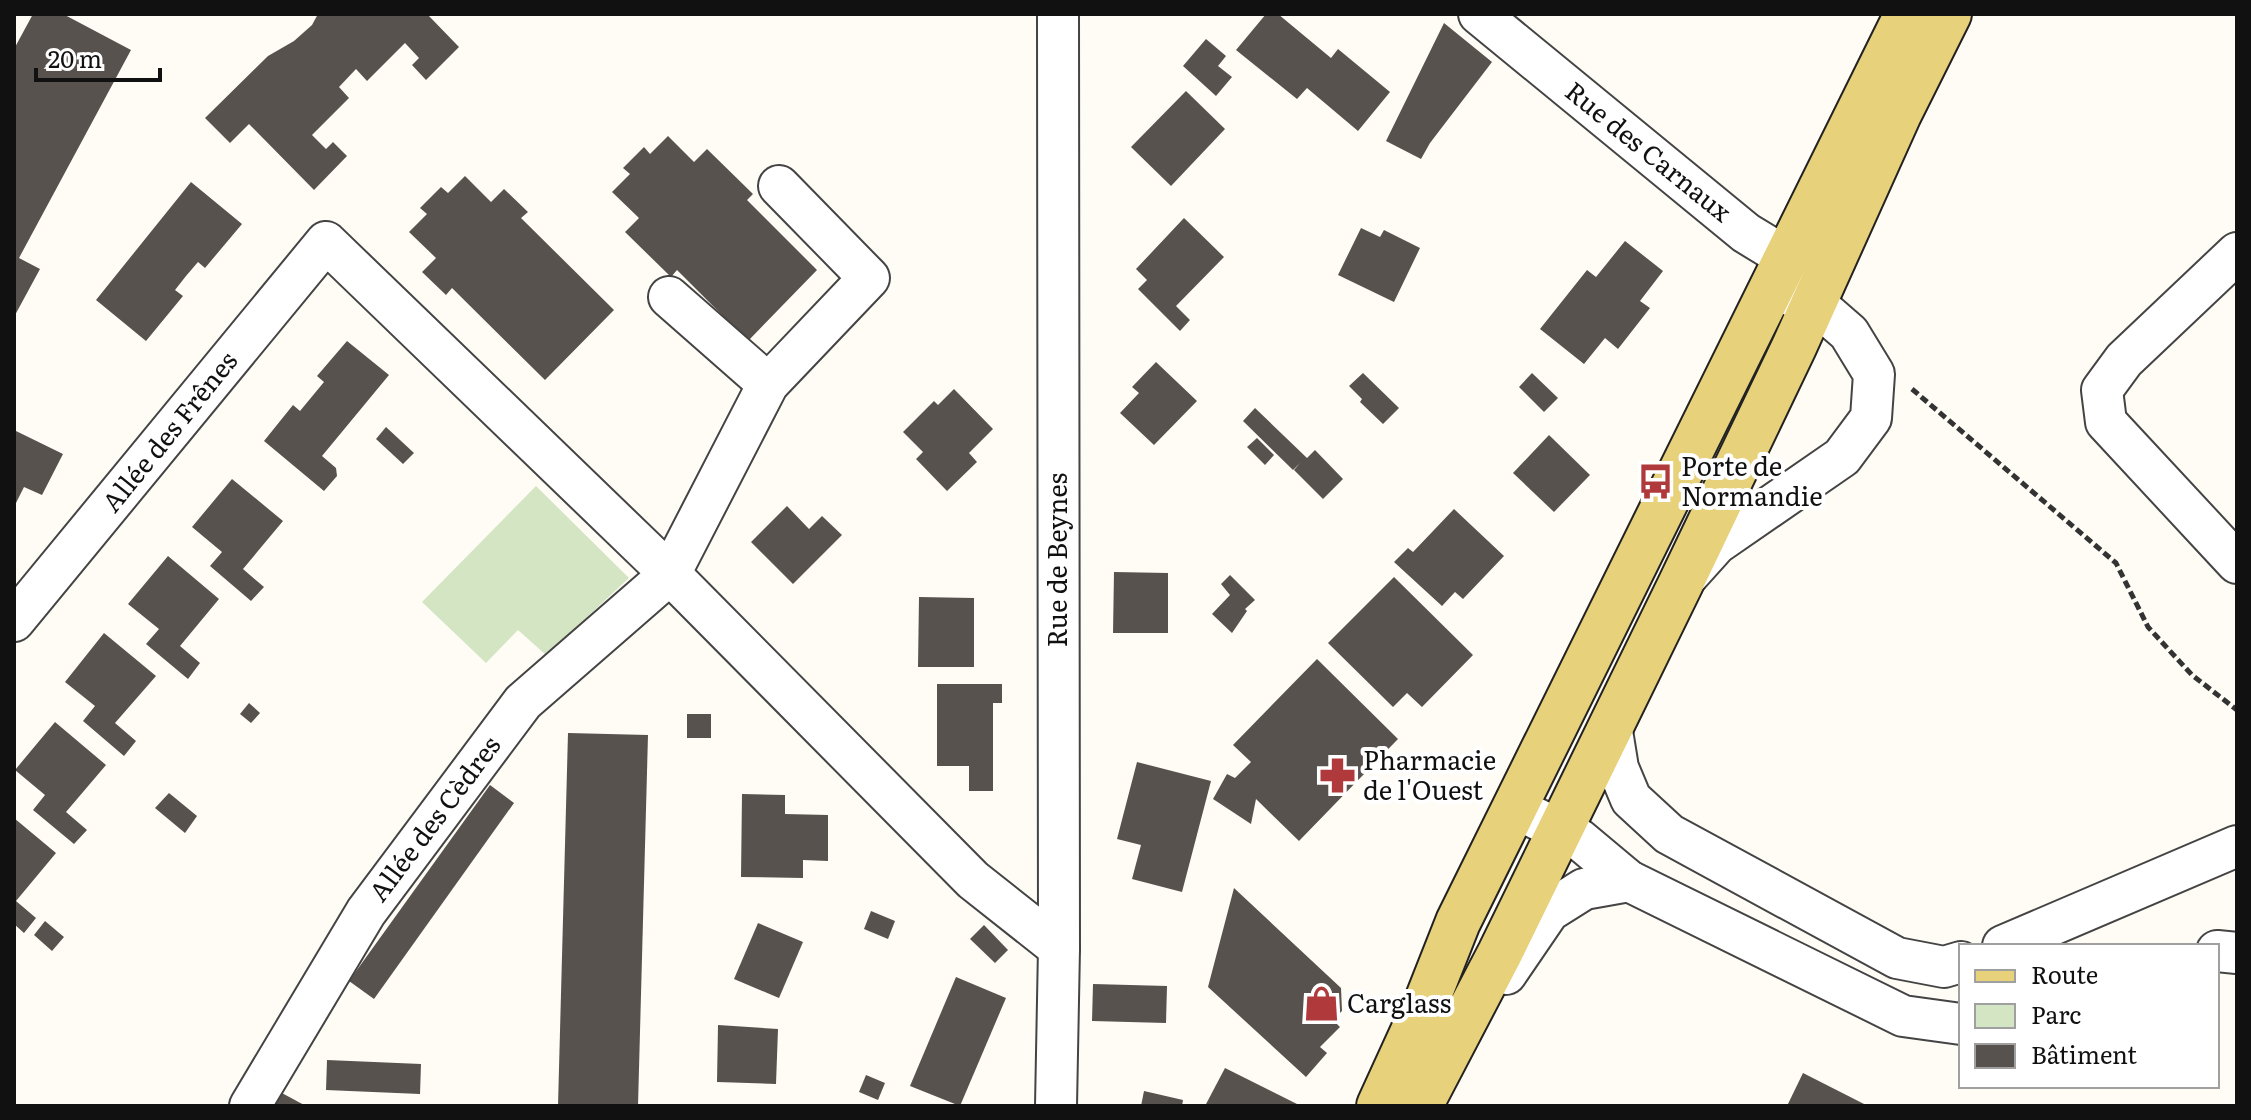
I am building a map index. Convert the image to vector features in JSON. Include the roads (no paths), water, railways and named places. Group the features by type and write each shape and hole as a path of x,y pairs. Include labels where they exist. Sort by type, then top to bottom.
{"main road":[{"path":"1379,1106 1426,1003 1458,922 1907,14"},
{"path":"1421,1104 1500,953 1680,585 1899,114 1949,14"}],"street":[{"name":"Rue de Beynes","path":"1056,1106 1059,948 1058,14"},
{"name":"Rue des Carnaux","path":"1479,14 1746,233 1780,272 1818,293 1826,313 1849,333 1874,374 1871,418 1842,457 1716,544 1680,585"},
{"name":"Allée des Cèdres","path":"250,1106 366,912 523,702 670,574 768,384 869,278 779,186"},
{"name":"Allée des Frênes","path":"14,621 326,242 670,574"},
{"path":"2237,253 2124,360 2102,390 2106,422 2237,563"},
{"path":"669,297 768,384"},
{"path":"670,574 973,880 1059,948"},
{"path":"1611,725 1618,768 1631,799 1669,834 1897,958 1944,967 1959,963"},
{"path":"1523,791 1568,813 1580,840 1629,881 1903,1016 1959,1024"},
{"path":"1568,813 1601,801 1631,799"},
{"path":"2008,944 2237,846"},
{"path":"1421,1104 1549,911 1584,889 1629,881"}],"place":[{"name":"Porte de Normandie","path":"1655,482"},
{"name":"Pharmacie de l'Ouest","path":"1337,776"},
{"name":"Carglass","path":"1321,1004"}]}
